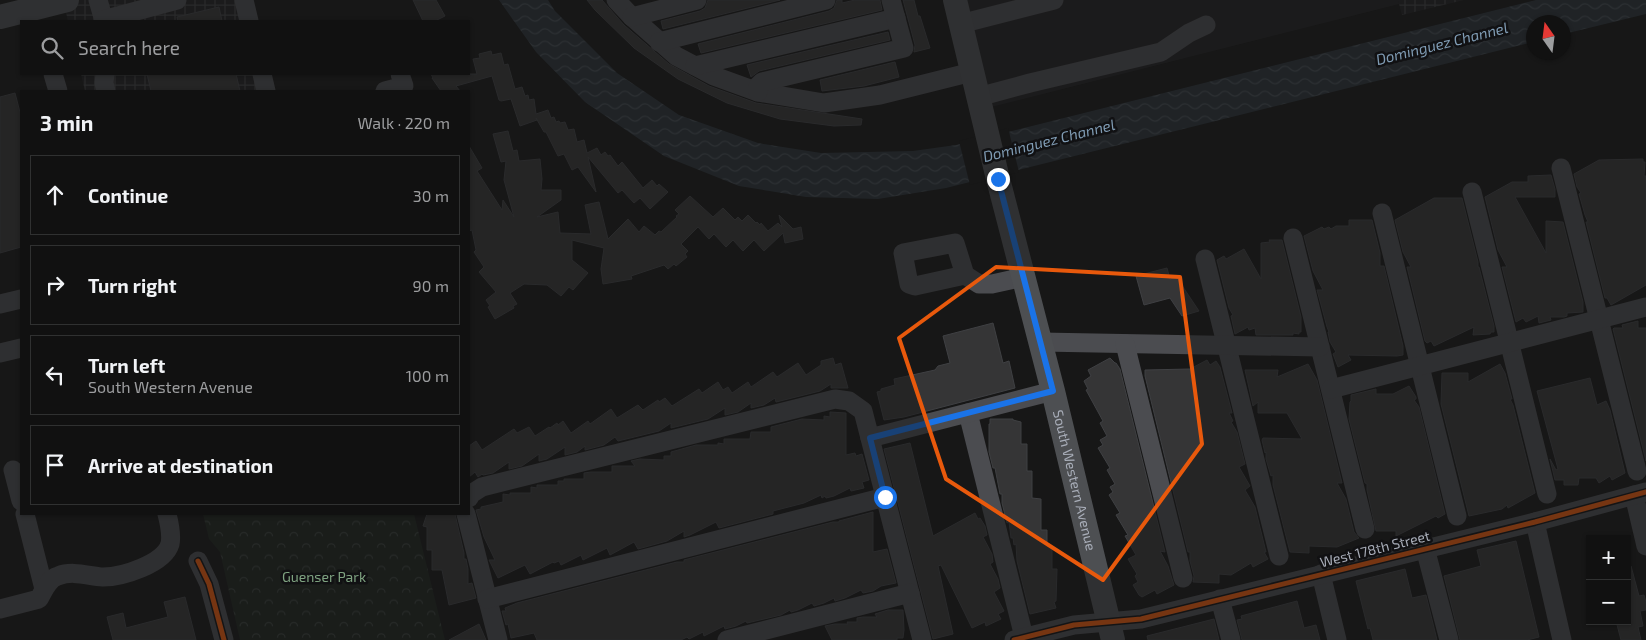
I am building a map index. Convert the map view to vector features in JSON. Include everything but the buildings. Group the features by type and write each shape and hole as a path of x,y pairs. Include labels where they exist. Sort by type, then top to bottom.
{"main road":[{"path":"0,17 38,15 67,0"},
{"name":"South Western Avenue","path":"955,0 1111,630"}],"street":[{"path":"98,0 103,20 177,0"},
{"path":"616,0 632,17 676,56 714,76 758,92 824,103 880,95 972,72"},
{"path":"632,17 697,0"},
{"path":"660,42 826,0"},
{"path":"960,24 1054,0"},
{"path":"247,1 249,20"},
{"path":"695,66 894,9 904,48 762,82 758,86 758,92"},
{"path":"978,97 1161,52 1189,33 1206,25"},
{"path":"53,75 58,90"},
{"path":"104,75 106,90"},
{"path":"262,75 266,90"},
{"path":"386,90 402,80"},
{"path":"1561,168 1637,471"},
{"path":"1472,192 1547,494"},
{"path":"1382,213 1457,516"},
{"path":"1293,238 1366,529"},
{"path":"1205,259 1279,556"},
{"path":"965,276 980,284 992,284 1024,277"},
{"path":"0,304 20,299"},
{"path":"1331,389 1646,307"},
{"path":"1041,342 1320,347"},
{"path":"1125,344 1183,578"},
{"path":"0,353 20,348"},
{"path":"870,438 1053,391"},
{"path":"470,496 482,487 835,399 849,401 863,411 922,640"},
{"path":"968,413 1019,639"},
{"path":"11,470 20,498"},
{"path":"1640,493 1646,546"},
{"name":"West 178th Street","path":"1019,639 1074,625 1111,630 1141,619 1220,598 1535,522 1640,493"},
{"path":"487,598 885,497"},
{"path":"24,515 44,589"},
{"path":"0,608 39,599 48,583 56,576 69,572 104,577 124,574 146,567 160,557 170,545 170,524 167,515"},
{"path":"466,515 498,640"},
{"path":"1535,522 1562,640"},
{"path":"1425,548 1449,640"},
{"path":"198,561 209,584 224,640"},
{"path":"1321,574 1337,640"},
{"path":"726,640 910,594"},
{"path":"1220,598 1231,640"}],"highlighted area":[{"path":"996,267 1180,277 1202,444 1103,580 946,479 899,338"}],"shaded area":[{"path":"80,0 236,0 241,20 68,20 64,4"},
{"path":"961,0 1398,0 1399,4 987,108"},
{"path":"1398,0 1464,0 1402,15"},
{"path":"81,75 254,75 259,90 85,90"}],"green space":[{"name":"Guenser Park","path":"203,515 414,515 445,640 240,640 220,552 209,539"}],"water":[{"name":"Dominguez Channel","path":"499,0 548,0 555,11 617,73 679,115 758,143 821,153 913,151 956,145 1536,0 1646,0 1646,14 1571,32 1571,15 1526,15 1526,44 946,188 878,199 806,197 739,186 664,156 585,102 536,52"}],"pier":[{"path":"1008,128 1019,172 970,185 959,141"}],"cycle path":[{"path":"1014,640 1074,625 1141,619 1535,522 1646,492"},
{"path":"198,561 209,584 224,640"}],"route":[{"path":"885,497 870,438 1053,391 998,179"}]}
